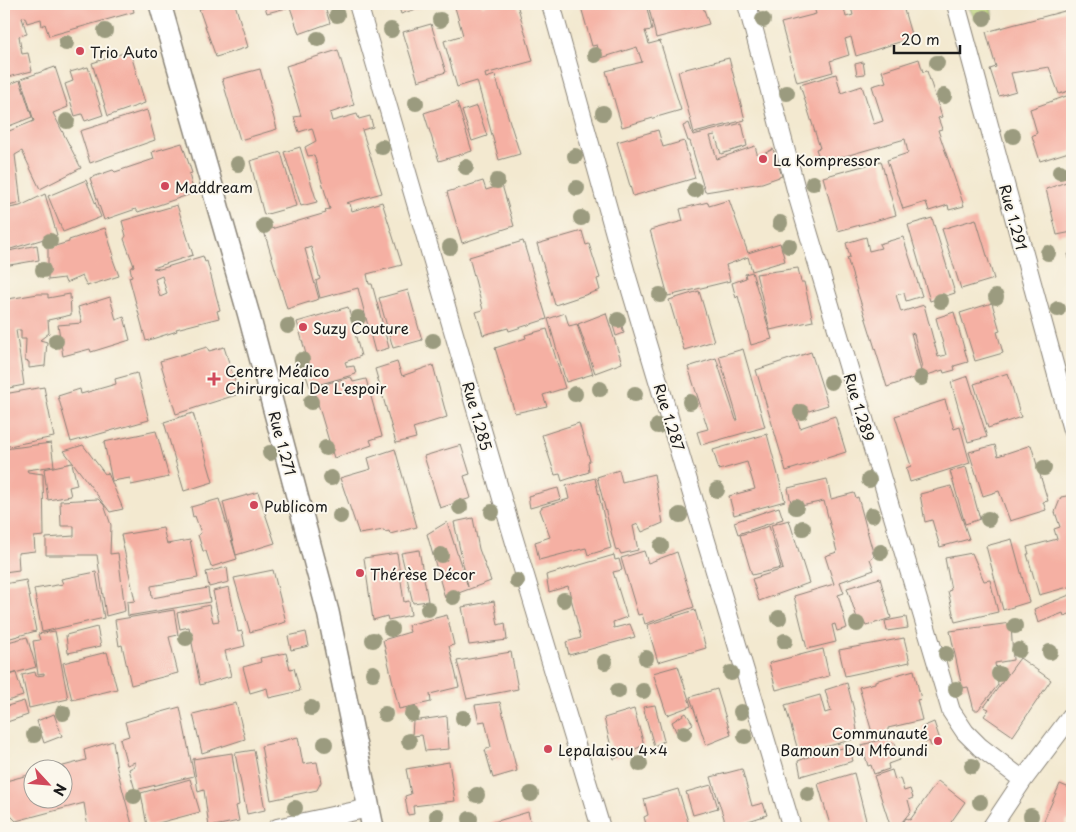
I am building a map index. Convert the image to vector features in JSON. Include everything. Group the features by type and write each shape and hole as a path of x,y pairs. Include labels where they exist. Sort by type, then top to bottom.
{"street":[{"name":"Rue 1.271","path":"160,4 248,312 328,612 371,818"},
{"name":"Rue 1.285","path":"358,4 510,526 601,828"},
{"name":"Rue 1.287","path":"551,4 627,276 792,828"},
{"name":"Rue 1.289","path":"747,4 798,201 951,710 965,732 980,747 1023,780"},
{"name":"Rue 1.291","path":"956,4 1072,430"},
{"path":"991,828 1023,780 1072,715"},
{"path":"277,828 371,818"}],"green space":[{"path":"967,4 991,4 992,15 976,21"}],"building":[{"path":"4,4 132,4 134,12 49,36 45,24 42,26 41,19 27,23 25,17 22,18 27,34 19,36 22,54 28,53 32,71 4,78"},
{"path":"216,4 235,4 248,47 216,57 199,9"},
{"path":"264,4 324,4 330,23 299,34 290,7 267,13"},
{"path":"398,4 431,4 401,14"},
{"path":"454,4 482,4 483,6 517,4 533,61 485,74 486,78 495,75 520,154 499,160 477,81 457,87 444,41 463,35"},
{"path":"589,4 646,4 652,30 645,31 649,44 660,41 681,110 622,127 606,71 642,62 637,47 601,58 597,45 592,46 581,7 589,6"},
{"path":"648,4 702,4 709,24 656,38"},
{"path":"813,4 843,4 846,17 853,15 850,4 925,4 904,10 912,38 856,56 851,37 845,39 849,55 830,61 833,72 797,82 781,23 816,14"},
{"path":"1072,9 1072,90 1059,94 1049,67 1011,73 1016,91 999,96 990,69 996,67 986,32"},
{"path":"431,24 446,72 418,81 403,32"},
{"path":"338,50 354,105 330,113 332,121 357,114 359,119 370,116 373,127 362,130 382,193 346,203 350,204 352,211 382,202 402,265 367,274 369,284 372,284 389,348 375,352 358,288 320,298 316,281 320,279 311,247 305,249 319,299 287,309 264,231 326,213 325,210 330,209 314,155 308,156 305,147 316,141 312,128 299,132 294,117 301,116 286,66"},
{"path":"130,51 145,103 108,116 92,63"},
{"path":"729,58 745,120 694,133 678,71"},
{"path":"919,59 923,72 927,71 942,117 938,118 942,129 938,130 964,206 949,210 948,205 929,211 926,202 903,209 887,160 908,153 905,139 821,163 816,149 820,148 800,85 836,74 841,93 862,86 874,124 883,121 872,86 886,82 882,71"},
{"path":"863,62 865,74 857,75 855,64"},
{"path":"55,67 68,107 53,113 81,168 40,189 22,151 15,155 21,203 4,207 4,133 34,121 21,79"},
{"path":"88,67 103,115 85,121 82,114 75,116 65,84 73,81 70,72"},
{"path":"260,69 277,129 240,140 222,79"},
{"path":"20,80 32,117 4,128 4,89"},
{"path":"1072,94 1072,151 1040,161 1032,136 1037,133 1030,109"},
{"path":"457,102 472,151 439,161 424,113"},
{"path":"477,106 487,136 472,141 462,111"},
{"path":"147,110 155,140 90,163 80,131"},
{"path":"689,123 693,135 742,123 747,146 721,154 715,135 710,136 717,159 755,146 758,157 773,149 782,176 762,183 705,192 690,141 688,141 683,126"},
{"path":"658,130 663,147 684,141 695,178 633,196 617,142"},
{"path":"182,143 192,173 189,174 194,193 138,212 136,209 104,220 90,178 154,159 152,152"},
{"path":"300,147 317,202 301,206 284,152"},
{"path":"281,152 296,206 264,215 250,161"},
{"path":"881,161 896,215 838,231 823,177"},
{"path":"86,180 101,217 63,232 48,196"},
{"path":"1072,180 1072,232 1057,235 1046,189"},
{"path":"483,181 486,190 502,185 514,226 462,243 447,192"},
{"path":"45,194 57,235 4,251 4,209 20,206"},
{"path":"729,200 748,253 780,243 785,261 752,271 748,257 726,265 730,281 668,296 650,230 683,221 680,209 708,202 709,206"},
{"path":"177,205 193,255 153,268 160,269 203,256 205,262 207,261 220,310 217,311 219,318 176,329 177,331 146,341 129,277 132,276 130,268 134,266 124,239 126,236 122,221","holes":["162,276 167,294 160,297 155,279"]},
{"path":"932,218 955,293 930,301 908,225"},
{"path":"976,219 994,279 961,289 942,229"},
{"path":"105,228 119,276 87,286 82,276 66,283 64,278 48,280 48,248"},
{"path":"582,231 586,245 589,244 600,278 597,279 600,290 555,305 537,244"},
{"path":"866,237 869,251 881,248 879,244 903,237 922,296 906,301 904,293 896,295 901,312 924,305 938,357 946,355 936,318 954,312 968,362 954,366 955,370 944,373 943,370 924,376 914,334 911,333 922,375 887,387 847,258 850,257 846,243"},
{"path":"523,241 547,319 509,331 508,328 483,335 476,312 483,310 469,257"},
{"path":"37,245 39,260 4,266 4,252"},
{"path":"1072,253 1072,271 1068,254"},
{"path":"798,268 801,282 804,282 813,321 770,330 756,274"},
{"path":"752,272 772,339 751,345 738,296 736,298 732,283 746,278 745,274"},
{"path":"408,290 422,340 393,348 379,298"},
{"path":"699,291 714,341 684,350 669,300"},
{"path":"48,294 48,298 70,294 71,315 48,320 49,333 40,340 47,342 45,366 29,368 29,362 25,361 26,339 21,339 21,330 16,330 24,385 4,389 4,302 8,302 8,299"},
{"path":"110,297 116,320 124,317 130,340 91,352 90,349 63,356 58,325 82,323 78,307"},
{"path":"992,303 1000,331 997,332 1003,353 975,361 960,313"},
{"path":"348,307 361,356 345,362 347,367 354,366 356,374 310,387 305,373 311,372 297,322"},
{"path":"565,313 569,326 577,324 593,374 566,382 548,319"},
{"path":"606,313 622,363 595,373 578,324"},
{"path":"621,323 624,333 616,336 613,326"},
{"path":"547,329 565,388 543,395 547,406 515,413 495,348 526,338 525,335"},
{"path":"207,347 209,351 224,347 239,394 176,414 160,361"},
{"path":"743,349 765,427 701,445 697,432 708,429 688,367 716,358 736,420 738,420 719,356"},
{"path":"811,352 828,405 796,415 800,428 835,416 846,452 786,471 756,370"},
{"path":"397,362 402,376 433,365 447,417 413,428 416,438 396,443 375,369"},
{"path":"137,373 149,420 71,442 58,396 80,389 81,394 116,384 115,379"},
{"path":"1008,373 1021,417 988,428 974,384"},
{"path":"968,376 987,437 968,442 951,382"},
{"path":"351,377 353,382 366,379 382,436 370,440 372,445 334,458 313,387"},
{"path":"44,387 54,437 4,447 4,394"},
{"path":"945,400 954,429 960,427 970,463 910,482 906,468 911,466 895,416"},
{"path":"193,413 213,482 184,491 164,422"},
{"path":"579,423 590,461 588,462 589,472 562,481 560,474 555,475 542,435"},
{"path":"156,431 169,477 131,485 130,478 112,481 104,442"},
{"path":"767,434 785,501 734,515 729,496 755,489 747,462 719,470 713,450"},
{"path":"51,443 54,466 27,470 28,472 43,474 44,536 34,537 35,551 18,553 19,570 4,572 4,449"},
{"path":"83,445 105,474 108,473 123,509 110,512 64,451"},
{"path":"461,445 470,474 464,476 471,498 440,508 424,456"},
{"path":"995,445 998,456 1031,445 1048,501 1043,502 1046,510 1010,521 999,491 983,496 969,452"},
{"path":"395,449 417,527 390,534 389,531 385,532 384,530 359,534 340,478 371,469 368,458"},
{"path":"72,463 77,485 69,487 71,496 48,500 44,469"},
{"path":"966,467 980,519 965,524 950,471"},
{"path":"619,470 622,482 654,474 663,523 642,532 638,524 633,526 638,550 621,554 619,550 616,551 597,477"},
{"path":"595,478 611,548 588,555 586,548 539,560 535,542 550,537 540,510 542,507 569,499 566,486"},
{"path":"827,479 831,499 854,493 856,498 858,497 874,556 870,559 874,570 840,582 844,593 838,595 847,628 837,631 835,624 832,625 836,642 807,649 794,596 834,584 825,556 837,552 824,501 792,508 788,488"},
{"path":"951,486 969,539 940,547 932,520 925,522 920,494"},
{"path":"558,488 561,499 530,508 528,496"},
{"path":"258,492 275,543 236,555 223,502"},
{"path":"1072,495 1072,586 1039,595 1027,554 1029,554 1027,547 1057,539 1054,529 1060,527 1055,512 1061,497"},
{"path":"98,499 104,505 111,525 110,554 118,553 125,611 106,616 97,555 46,555 46,538 74,536 74,526 61,526 60,501"},
{"path":"219,499 237,559 211,567 206,551 203,551 198,535 201,533 195,516 193,517 191,507"},
{"path":"779,507 783,519 738,534 734,522"},
{"path":"473,518 479,549 491,581 445,598 427,534 447,522 468,587 454,522"},
{"path":"789,520 809,583 759,601 752,579 783,569 771,525"},
{"path":"769,526 781,568 752,575 740,535"},
{"path":"163,528 167,544 190,540 198,578 151,586 152,598 208,588 210,602 128,616 127,602 135,601 121,535"},
{"path":"1012,539 1029,602 1003,610 986,546"},
{"path":"419,550 428,601 413,603 401,553"},
{"path":"644,551 648,563 677,552 694,607 645,624 642,614 638,615 621,558"},
{"path":"397,553 404,602 409,601 411,615 388,620 387,616 373,620 364,558"},
{"path":"972,553 984,581 990,580 998,612 955,622 948,591 951,590 945,558"},
{"path":"614,555 615,560 619,559 622,570 613,572 627,617 613,622 614,628 630,624 635,637 569,655 566,642 581,638 568,586 549,592 546,575"},
{"path":"227,567 229,582 209,587 206,572"},
{"path":"273,570 286,622 250,632 234,578"},
{"path":"96,572 104,618 42,632 34,589 63,584 61,579"},
{"path":"880,578 891,618 866,626 863,620 858,621 847,588"},
{"path":"26,580 36,631 7,639 4,621 4,584"},
{"path":"229,587 238,632 242,631 245,646 225,651 231,676 200,685 189,627 180,629 177,613 209,605 213,622 219,621 213,591"},
{"path":"1072,594 1072,613 1064,616 1063,613 1038,623 1034,609"},
{"path":"494,601 498,625 505,623 507,640 469,645 462,607"},
{"path":"174,610 178,635 169,637 178,673 131,685 122,645 119,646 115,620"},
{"path":"695,610 706,648 658,662 647,625"},
{"path":"447,615 454,645 449,646 459,687 430,694 431,702 399,709 383,640 410,632 408,625"},
{"path":"906,617 908,628 887,631 885,621"},
{"path":"1011,623 1013,660 995,663 998,685 978,710 974,710 968,687 962,688 950,631"},
{"path":"97,627 101,646 68,653 66,635"},
{"path":"55,631 68,699 29,708 22,675 35,672 36,676 44,675 44,673 38,674 33,641 40,640 38,634"},
{"path":"306,632 309,646 291,650 288,636"},
{"path":"27,637 36,667 8,675 4,659 4,643"},
{"path":"904,638 910,662 845,676 839,650"},
{"path":"823,649 829,676 776,690 769,663"},
{"path":"107,652 117,689 72,700 63,663"},
{"path":"511,652 518,689 467,699 457,661"},
{"path":"286,653 290,669 294,668 300,691 269,698 267,688 250,693 243,667 261,662 260,658"},
{"path":"1020,658 1051,680 1013,736 984,716 989,709 984,707"},
{"path":"678,666 691,706 667,715 653,673"},
{"path":"914,670 921,699 917,700 922,720 888,728 888,731 873,736 859,687"},
{"path":"16,673 23,696 4,702 4,677"},
{"path":"847,683 854,710 858,738 799,754 785,705 820,695 825,713 831,711 825,690"},
{"path":"717,689 731,735 706,745 690,697"},
{"path":"24,701 28,715 4,723 4,707"},
{"path":"500,702 517,771 493,778 485,750 491,747 485,721 479,722 475,705"},
{"path":"236,703 245,739 202,753 193,714"},
{"path":"655,705 664,741 654,746 643,707"},
{"path":"180,707 194,776 135,790 129,769 135,766 135,762 127,765 120,739 129,736 125,722"},
{"path":"634,709 644,745 614,759 604,718"},
{"path":"686,713 693,724 677,734 672,722"},
{"path":"54,714 62,736 44,743 37,721"},
{"path":"447,716 449,749 425,751 422,735 412,736 413,721"},
{"path":"934,722 941,743 931,746 929,741 925,743 922,727"},
{"path":"298,737 303,764 317,762 321,782 317,790 271,800 261,746"},
{"path":"887,738 889,744 895,743 899,760 888,764 889,769 874,774 871,765 868,766 862,745"},
{"path":"113,741 117,769 133,828 88,828 84,803 72,806 72,764 86,760 84,750"},
{"path":"849,746 853,761 801,776 798,761 828,749 829,752"},
{"path":"254,750 265,810 247,814 235,753"},
{"path":"232,753 239,805 236,806 239,821 209,827 204,790 198,792 193,759"},
{"path":"449,762 455,801 413,806 414,814 408,815 405,796 411,794 406,769"},
{"path":"742,769 752,806 763,803 767,815 727,828 711,777"},
{"path":"892,770 895,780 900,778 904,791 910,789 913,798 908,800 911,811 897,828 891,828 874,776"},
{"path":"854,773 868,828 831,828 818,784"},
{"path":"22,777 22,810 58,810 16,821 7,812 4,802 4,785 6,781"},
{"path":"190,779 200,812 147,826 141,793"},
{"path":"938,781 965,802 947,828 899,828 906,818 910,820"},
{"path":"1060,784 1072,789 1072,822 1067,820 1064,828 1050,828 1042,825"},
{"path":"711,785 718,808 693,815 686,792"},
{"path":"678,789 690,828 647,828 644,817 648,815 644,799"},
{"path":"528,812 532,828 485,828 484,825"}],"place":[{"name":"Trio Auto","path":"80,51"},
{"name":"La Kompressor","path":"763,159"},
{"name":"Maddream","path":"165,186"},
{"name":"Suzy Couture","path":"303,327"},
{"name":"Centre Médico Chirurgical De L'espoir","path":"214,379"},
{"name":"Publicom","path":"254,505"},
{"name":"Thérèse Décor","path":"360,573"},
{"name":"Communauté Bamoun Du Mfoundi","path":"938,741"},
{"name":"Lepalaisou 4×4","path":"548,749"}]}
